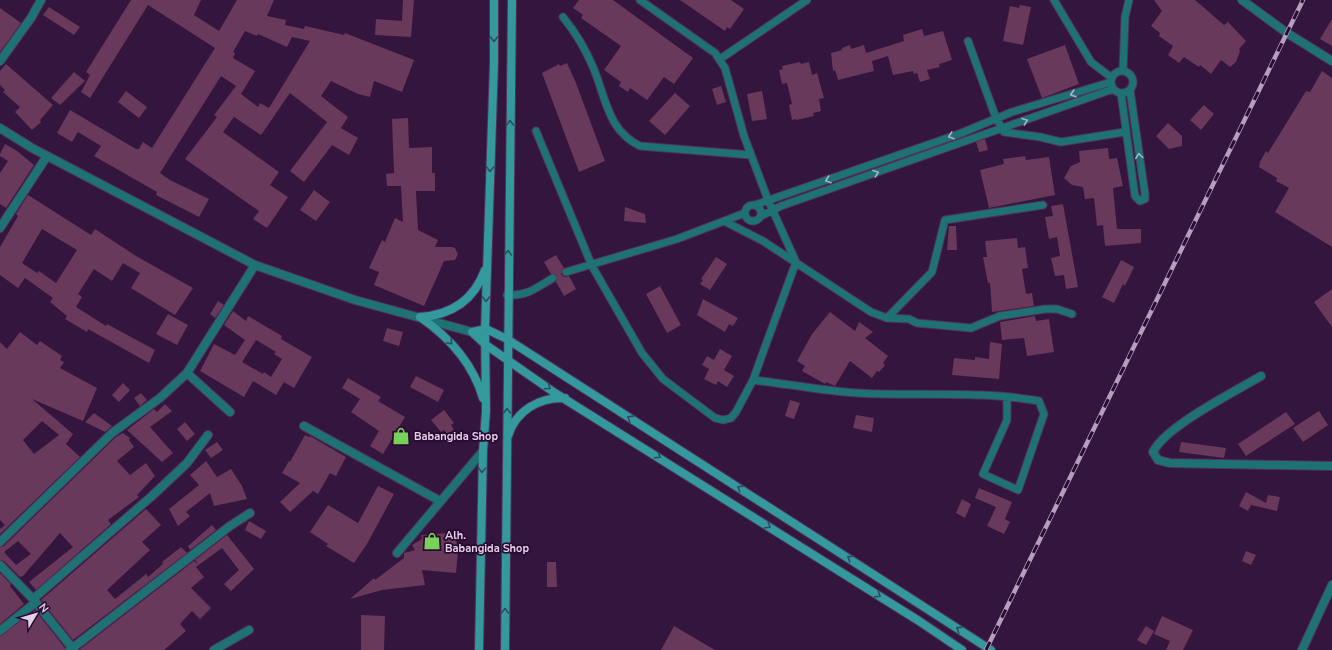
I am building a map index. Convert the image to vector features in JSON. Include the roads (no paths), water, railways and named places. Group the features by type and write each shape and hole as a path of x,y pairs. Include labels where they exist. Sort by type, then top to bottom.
{"main road":[{"path":"479,650 483,450 486,411 487,259 494,63 494,0"},
{"path":"505,650 507,295 511,174 510,68 512,0"},
{"path":"420,317 448,312 463,302 477,288 482,279 487,259"},
{"path":"420,317 444,336 462,357 476,379 486,411"},
{"path":"472,332 486,330 507,339 991,650"},
{"path":"472,332 486,345 566,398 962,650"},
{"path":"506,440 514,423 526,409 549,399 566,398"}],"street":[{"path":"0,61 31,18 41,0"},
{"path":"1242,0 1287,33 1332,61"},
{"path":"0,128 47,156 255,265 355,300 472,332"},
{"path":"0,228 47,156"},
{"path":"0,542 112,433 160,398 188,373 255,265"},
{"path":"188,373 230,412"},
{"path":"1261,376 1173,429 1153,452 1158,460 1170,463 1332,466"},
{"path":"304,426 440,501"},
{"path":"0,631 152,496 187,463 208,435"},
{"path":"397,553 483,450"},
{"path":"0,565 34,601 73,649 230,526 250,513"},
{"path":"1302,650 1332,585"},
{"path":"214,650 249,630"}],"lane":[{"path":"536,131 592,266 642,353 663,379 702,409 715,418 723,420 731,418 736,412 753,380 796,262 772,210 751,155 725,68 720,59 715,53 640,0"},
{"path":"720,59 807,0"},
{"path":"1054,0 1092,62 1121,93 1125,132 1135,196 1137,200 1143,201 1145,194 1130,90 1132,86 1131,76 1123,71"},
{"path":"1123,71 1125,17 1129,0"},
{"path":"563,17 582,42 594,68 609,112 619,131 630,141 640,146 751,155"},
{"path":"968,41 996,118 1004,132 1040,137 1061,142 1125,132"},
{"path":"1112,83 1114,74 1123,71"},
{"path":"566,272 592,266 677,240 745,213 748,206 755,205 959,134 996,118 1112,83"},
{"path":"745,213 746,217 753,221 772,210 1002,128 1112,83"},
{"path":"1121,93 1130,90"},
{"path":"755,205 760,209 761,216"},
{"path":"886,318 932,272 945,220 1043,205"},
{"path":"724,221 763,241 857,304 886,318 909,319 918,323 972,328 1000,316 1045,309 1057,309 1072,314"},
{"path":"507,295 520,296 553,278"},
{"path":"753,380 852,392 883,394 930,394 1007,398 1039,400 1044,414 1018,490 983,474 1006,420 1007,398"}],"railway":[{"path":"986,650 1303,0"}],"place":[{"name":"Babangida Shop","path":"401,436"},
{"name":"Alh. Babangida Shop","path":"432,541"}]}
